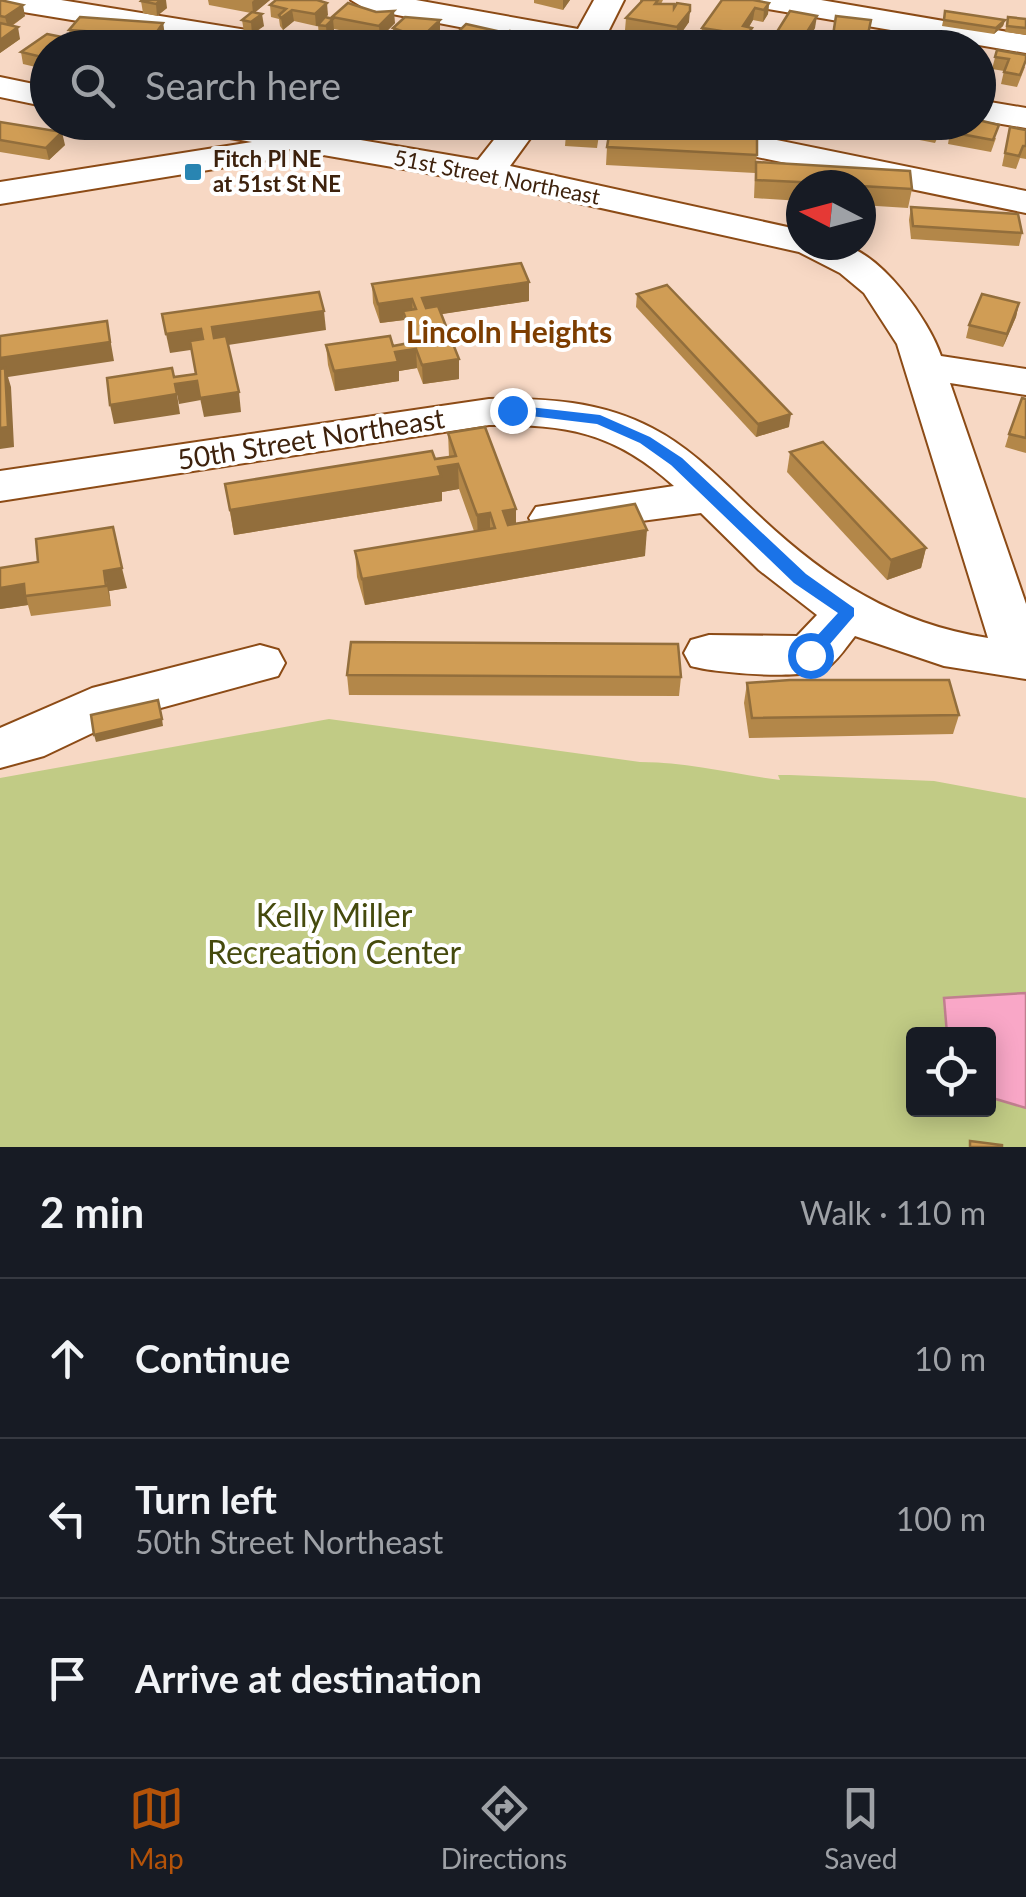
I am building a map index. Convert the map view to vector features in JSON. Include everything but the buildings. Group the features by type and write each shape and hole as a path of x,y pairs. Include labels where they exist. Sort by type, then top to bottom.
{"street":[{"path":"5,0 191,30"},
{"path":"366,0 521,30"},
{"path":"594,30 610,0"},
{"path":"768,0 938,30"},
{"path":"453,30 465,18"},
{"path":"996,39 1026,44"},
{"path":"0,87 30,94"},
{"path":"996,113 1026,118"},
{"name":"51st Street Northeast","path":"294,140 487,172 786,237"},
{"path":"487,172 512,140"},
{"path":"725,140 1026,202"},
{"path":"0,193 232,153 316,149 374,154"},
{"path":"843,260 884,291 906,323 1023,661"},
{"path":"924,366 1026,382"},
{"name":"50th Street Northeast","path":"0,486 523,410 578,415 628,431 669,456 800,578 848,612 930,647 1023,661"},
{"path":"552,518 714,496"},
{"path":"708,653 810,655 848,612"},
{"path":"0,748 25,742 110,702 260,664"}],"green space":[{"name":"Kelly Miller Recreation Center","path":"329,719 780,780 778,775 934,781 1026,798 1026,1147 0,1147 0,778"}],"shaded area":[{"path":"1026,993 1026,1108 996,1099 996,1027 946,1027 944,998"}],"place":[{"name":"Fitch Pl NE at 51st St NE","path":"193,172"}],"district":[{"name":"Lincoln Heights","path":"509,333"}],"route":[{"path":"512,410 546,410 600,420 645,440 676,461 800,578 848,612 810,655"}]}
